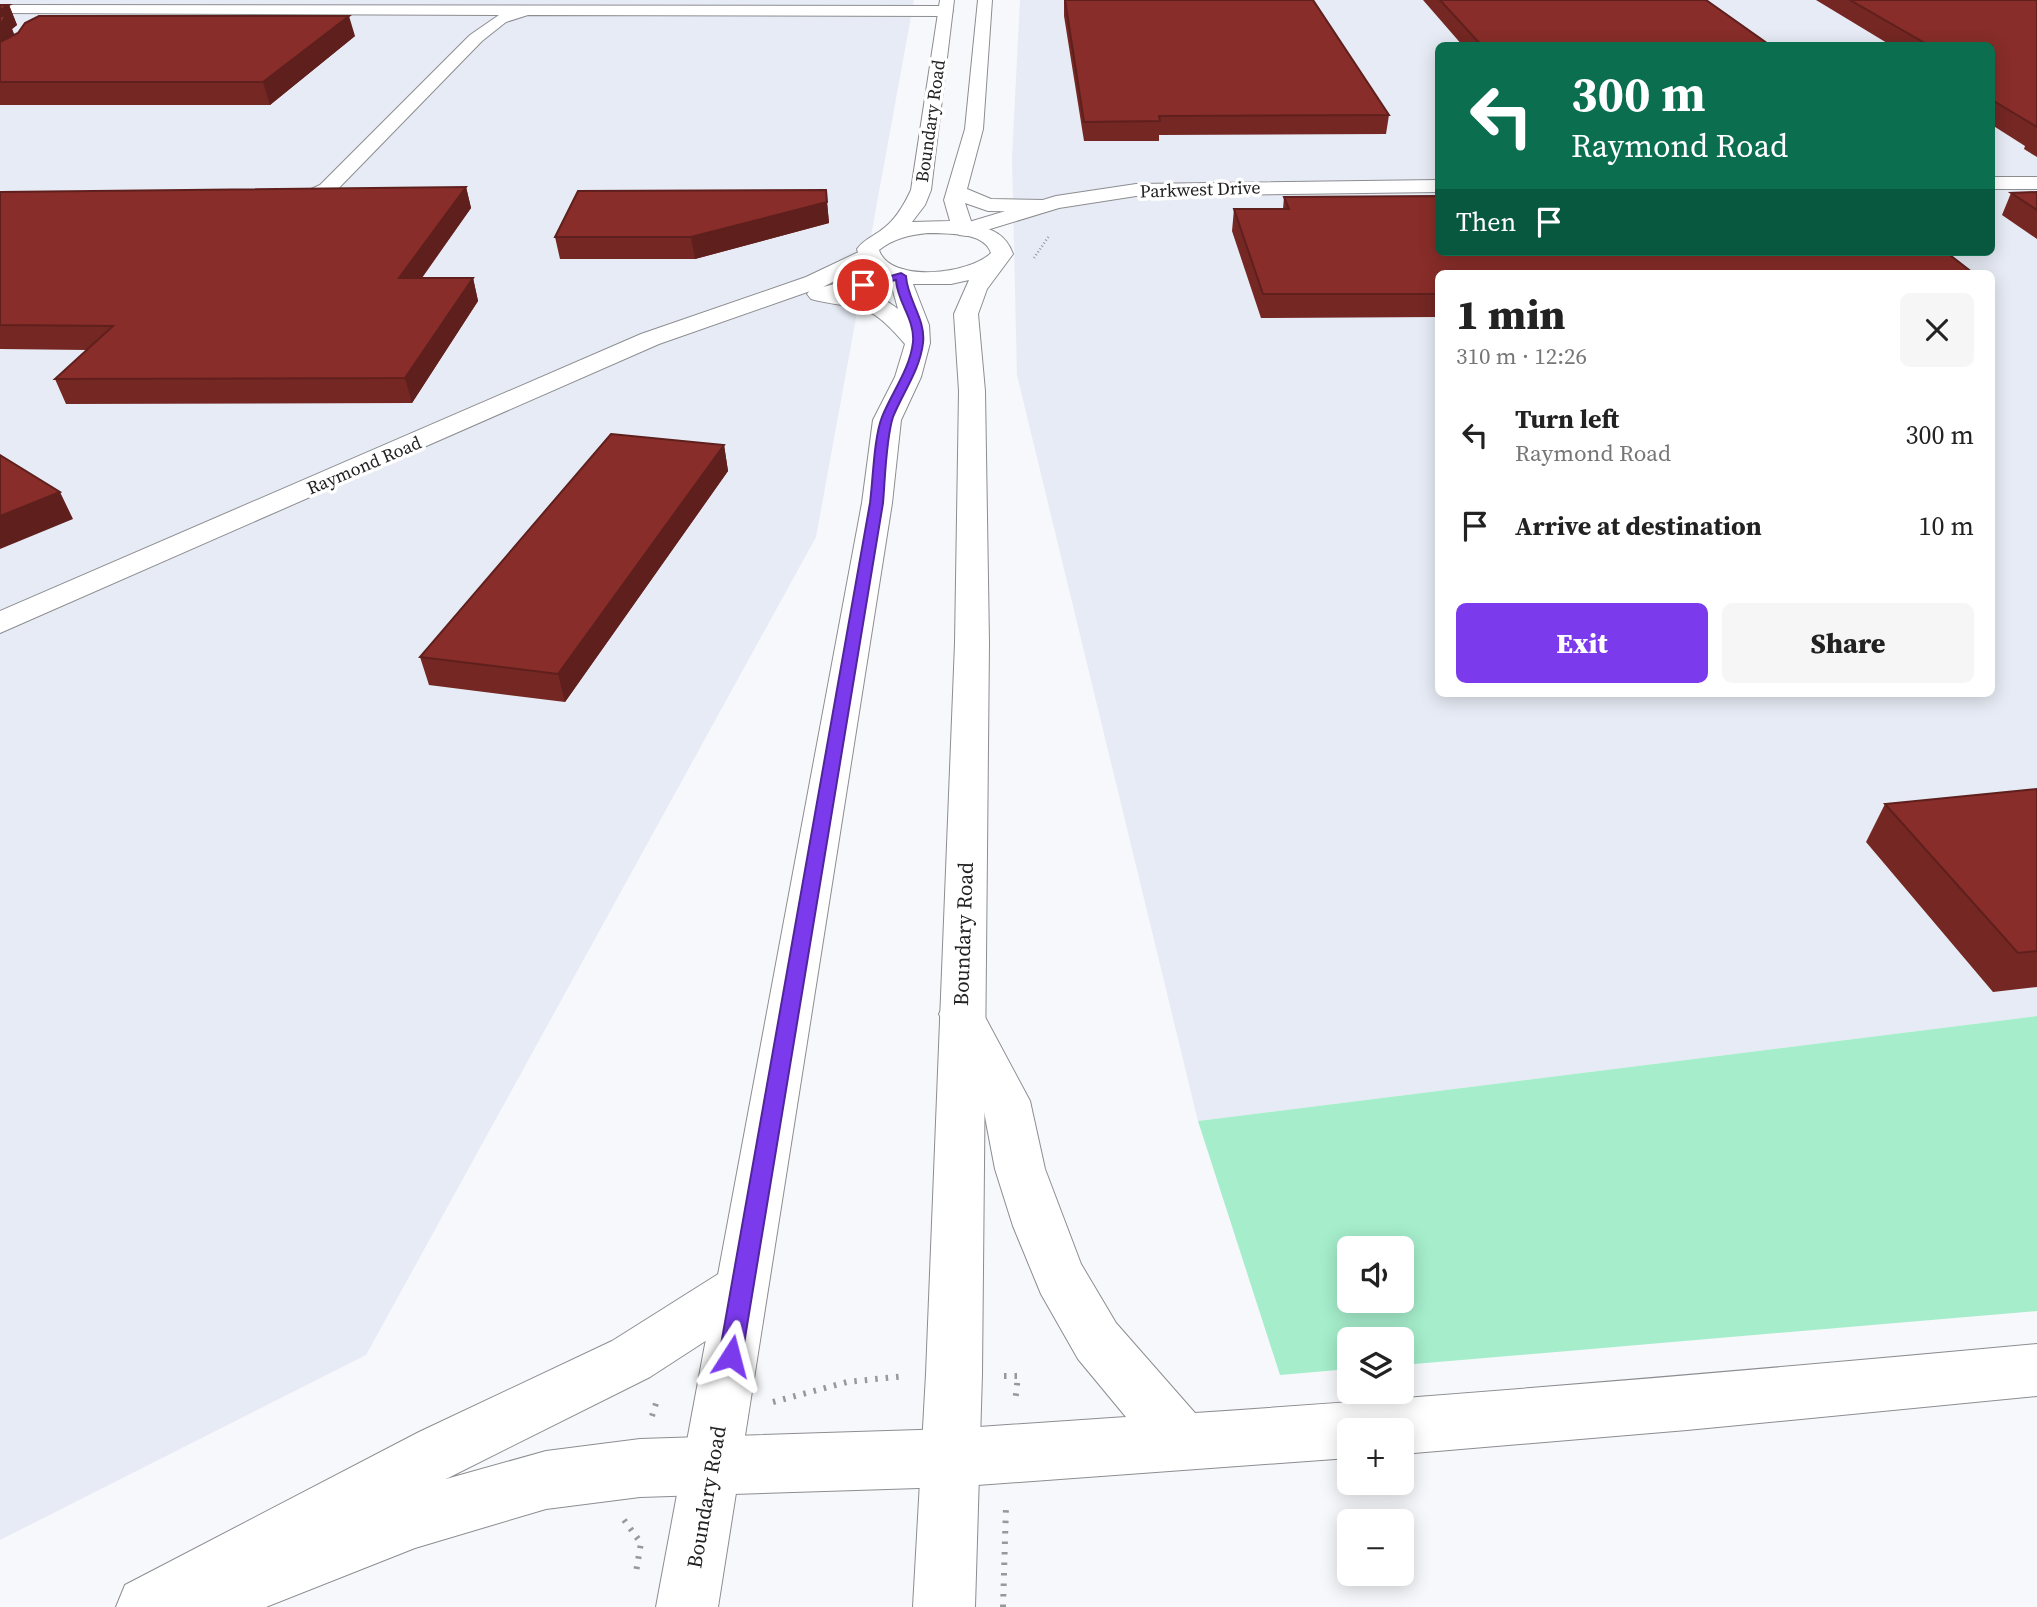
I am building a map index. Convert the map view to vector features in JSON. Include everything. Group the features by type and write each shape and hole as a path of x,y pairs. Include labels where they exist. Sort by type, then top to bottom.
{"main road":[{"name":"Boundary Road","path":"965,229 955,208 955,191 974,129 985,0"},
{"name":"Boundary Road","path":"867,256 872,244 891,234 915,205 920,190 946,6"},
{"path":"0,9 946,6"},
{"path":"85,9 59,22 501,19"},
{"path":"261,205 297,203 327,189 480,35 501,19 528,9"},
{"path":"480,35 507,35"},
{"path":"1995,183 2037,183"},
{"name":"Parkwest Drive","path":"965,229 1044,206 1101,194 1156,189 1435,186"},
{"path":"955,191 988,205 1044,206"},
{"path":"1995,195 2037,195"},
{"name":"Parkwest Drive","path":"996,258 1006,240 1024,227 1084,211 1139,202 1435,197"},
{"path":"867,256 876,267 899,275 941,278 968,275 996,258 988,236 965,229 928,228 891,234"},
{"name":"Raymond Road","path":"0,623 650,339 814,282 867,256"},
{"name":"Boundary Road","path":"944,1607 954,1374 972,552 972,391 966,314 975,289 996,258"},
{"name":"Boundary Road","path":"687,1607 877,503 887,419 908,377 918,343 917,325 901,288 899,275"},
{"name":"Raymond Road","path":"730,311 899,275"},
{"path":"819,294 847,296 876,303 890,311 918,343"},
{"path":"961,1014 1006,1101 1020,1169 1060,1277 1097,1341 1184,1443"},
{"path":"148,1607 439,1452 631,1359 741,1287"},
{"path":"1414,1425 1687,1404 2037,1370"},
{"path":"188,1607 415,1518 545,1480 609,1471 950,1458 1337,1431"}],"shaded area":[{"path":"0,0 914,0 816,537 366,1355 0,1540"},
{"path":"1020,0 2037,0 2037,1016 1198,1121 1017,375 1012,159"}],"green space":[{"path":"2037,1016 2037,1311 1414,1364 1414,1327 1337,1327 1337,1370 1280,1375 1198,1121"}],"building":[{"path":"1065,0 1313,0 1389,115 1159,116 1160,121 1084,122"},
{"path":"1440,0 1706,0 1765,42 1478,42"},
{"path":"1850,0 2037,0 2037,127 1995,102 1995,42 1923,42"},
{"path":"39,16 349,16 263,82 0,82 0,42 18,33 25,23"},
{"path":"466,187 399,278 473,278 405,378 55,379 113,326 0,325 0,192"},
{"path":"826,190 827,202 691,237 555,237 578,191"},
{"path":"2037,192 2037,210 2011,193"},
{"path":"1435,196 1435,256 1951,256 1969,270 1435,270 1435,294 1263,294 1234,209 1289,209 1284,197"},
{"path":"611,434 724,445 558,674 420,657"},
{"path":"0,455 60,492 0,516"},
{"path":"2037,789 2037,951 2018,953 1885,804"}],"route":[{"path":"731,1356 856,613 877,503 887,419 908,377 918,343 917,325 901,288 901,276 863,285"}]}
